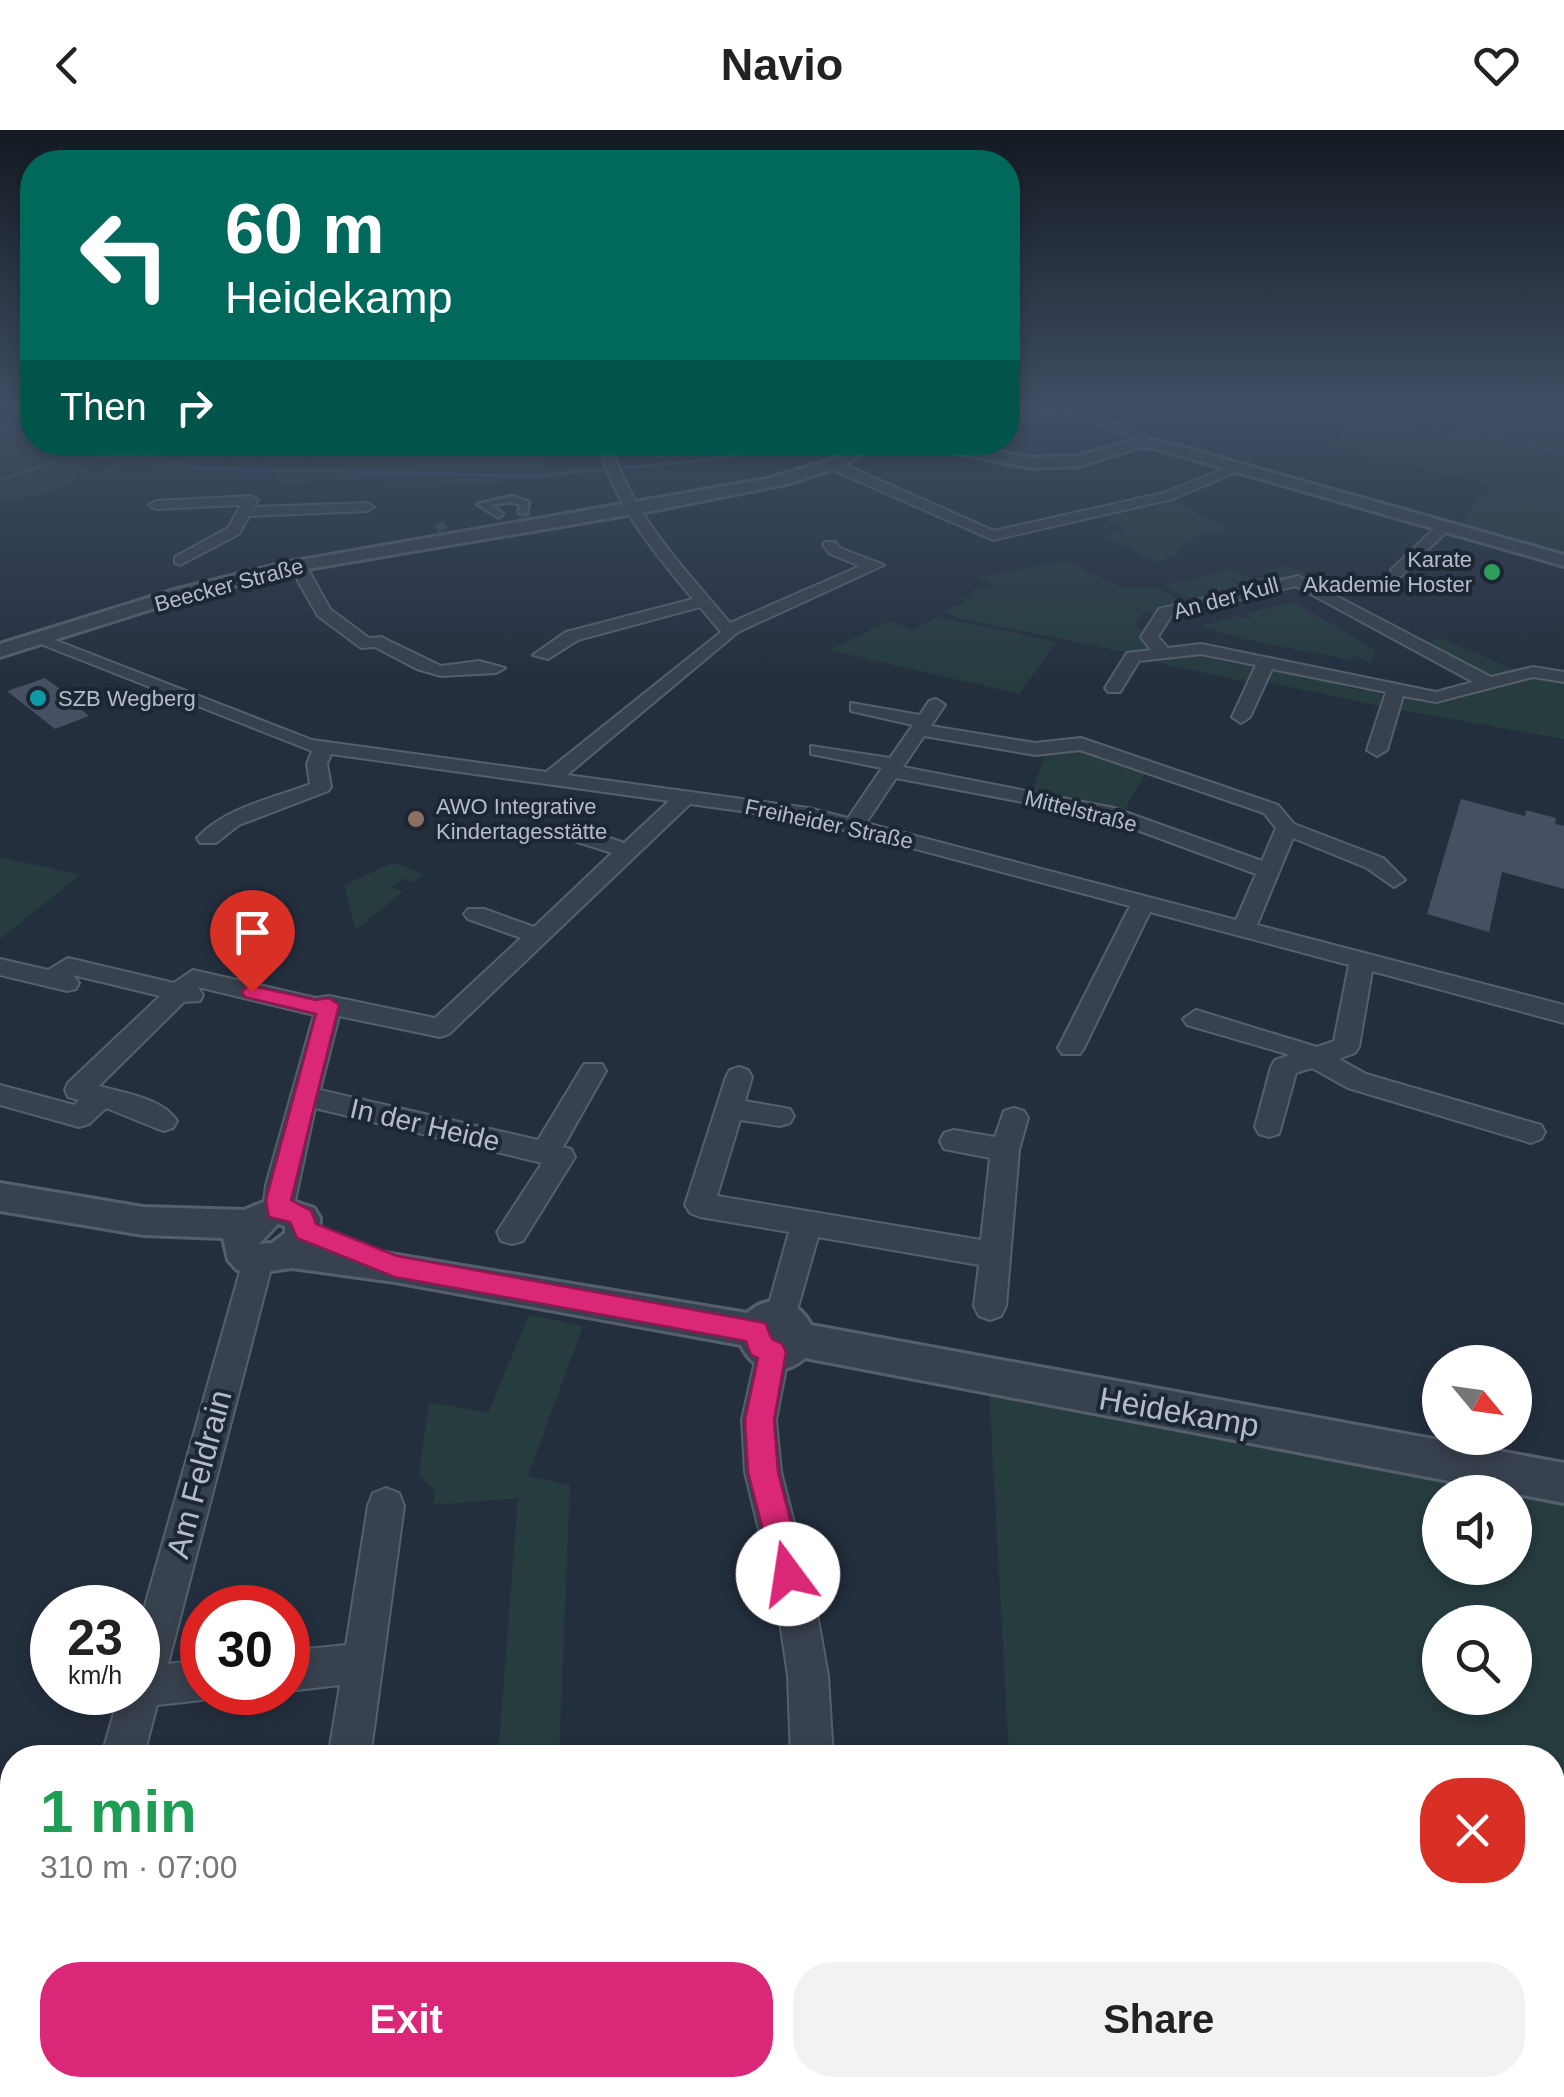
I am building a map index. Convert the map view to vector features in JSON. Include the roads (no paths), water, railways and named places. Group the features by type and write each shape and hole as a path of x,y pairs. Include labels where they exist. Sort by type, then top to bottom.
{"street":[{"path":"628,499 643,529 730,629"},
{"name":"Beecker Straße","path":"0,650 299,565 682,499"},
{"path":"909,499 993,536 1155,499"},
{"path":"1339,499 1564,561"},
{"path":"156,505 251,500 234,531 180,560"},
{"path":"498,514 482,504 516,500 526,504 522,511"},
{"path":"243,512 368,507"},
{"path":"1396,573 1443,528"},
{"path":"194,536 223,538"},
{"path":"730,629 875,566 834,551 830,545"},
{"path":"299,565 314,604 336,625 367,644 376,641 400,657 445,672 472,664 496,668"},
{"name":"An der Kull","path":"1162,652 1150,636 1164,612 1298,582 1488,684"},
{"path":"542,655 572,636 706,601"},
{"path":"549,779 730,633 730,629"},
{"name":"Freiheider Straße","path":"36,638 222,709 288,739 323,748 770,807 1564,1014"},
{"path":"1414,644 1441,638"},
{"name":"An der Kull","path":"1114,688 1134,656 1201,649 1436,697 1533,672 1564,676"},
{"path":"1241,716 1266,663"},
{"path":"1376,750 1395,691"},
{"path":"858,707 927,719 1035,749 1081,744 1257,802 1271,809 1288,828 1375,863 1394,880"},
{"path":"853,826 927,719"},
{"path":"208,838 232,820 321,787 317,764 323,748"},
{"name":"Mittelstraße","path":"818,750 1107,812 1267,870"},
{"path":"0,1096 79,1117 89,1094 193,978 316,1007 329,1005 440,1028 685,797"},
{"path":"1244,929 1288,828"},
{"path":"567,831 627,851"},
{"path":"1071,1048 1143,904"},
{"path":"476,914 537,936"},
{"path":"1268,1127 1284,1067 1319,1059 1346,1047 1362,960"},
{"path":"0,967 52,980 68,966 178,992"},
{"path":"270,1237 329,1005"},
{"path":"1196,1018 1296,1048 1357,1081 1531,1132"},
{"path":"512,1232 561,1157 546,1153 593,1072"},
{"path":"740,1077 700,1205 995,1255"},
{"path":"89,1094 140,1108 163,1121"},
{"name":"In der Heide","path":"305,1096 546,1153"},
{"path":"731,1109 780,1116"},
{"path":"990,1306 1006,1150 1014,1118"},
{"path":"954,1141 1006,1150"},
{"name":"Heidekamp","path":"0,1197 270,1237 395,1267 1564,1483"},
{"path":"807,1223 776,1335 760,1420 763,1472 797,1608 808,1676 811,1745"},
{"name":"Am Feldrain","path":"160,1624 270,1237"},
{"path":"351,1745 386,1506"},
{"path":"310,1669 362,1663"},
{"name":"Am Feldrain","path":"126,1745 134,1715"}],"tunnel":[{"path":"523,511 528,520"},
{"path":"439,523 443,531"}],"place":[{"name":"Karate Akademie Hoster","path":"1492,572"},
{"name":"SZB Wegberg","path":"38,698"},
{"name":"AWO Integrative Kindertagesstätte","path":"416,819"}]}
